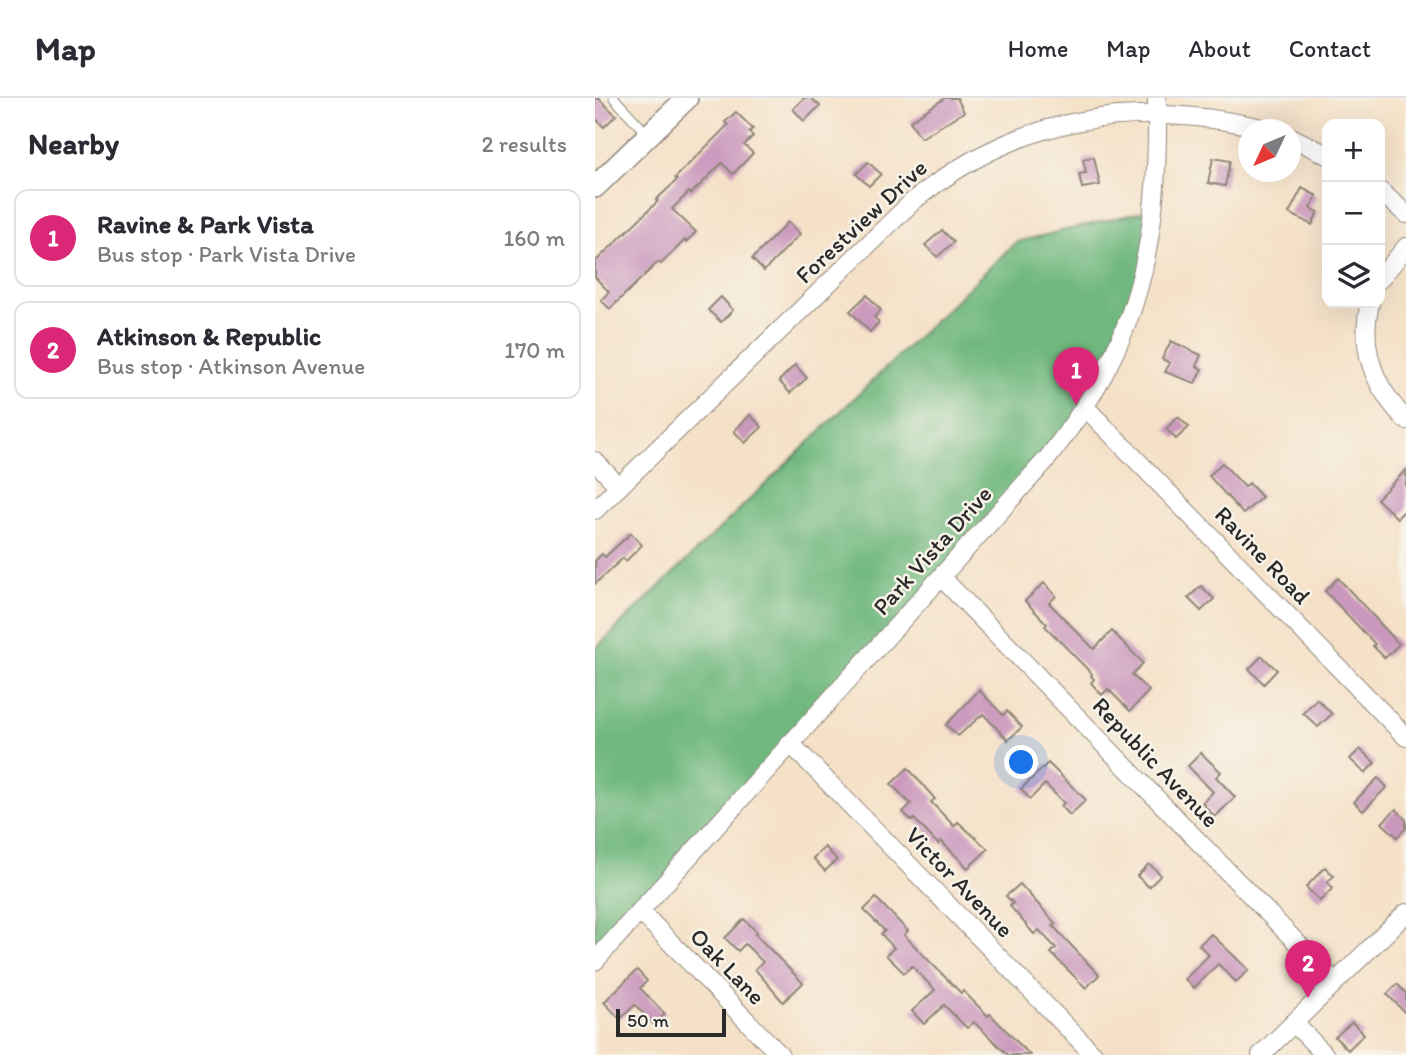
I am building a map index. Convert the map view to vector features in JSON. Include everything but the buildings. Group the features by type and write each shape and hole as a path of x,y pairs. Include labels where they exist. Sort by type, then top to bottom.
{"street":[{"path":"595,187 687,98"},
{"name":"Forestview Drive","path":"595,510 912,202 941,178 979,154 1061,122 1157,105 1238,121"},
{"name":"Park Vista Drive","path":"595,961 1047,459 1085,407 1120,345 1142,278 1154,209 1157,105"},
{"path":"1301,142 1322,153"},
{"path":"1385,195 1406,214"},
{"path":"1385,273 1406,247"},
{"path":"1369,308 1366,341 1369,362 1384,393 1406,420"},
{"name":"Ravine Road","path":"1085,407 1406,737"},
{"path":"595,461 619,487"},
{"name":"Republic Avenue","path":"941,577 1335,982"},
{"name":"Victor Avenue","path":"790,743 1094,1055"},
{"name":"Oak Lane","path":"640,911 780,1055"},
{"path":"1261,1055 1406,913"},
{"path":"1294,1023 1325,1055"}],"lane":[{"path":"614,98 648,135"}],"green space":[{"path":"1154,209 1142,278 1071,429 595,961 595,649 1016,242"}],"place":[{"name":"Ravine & Park Vista","path":"1076,405"},
{"name":"Atkinson & Republic","path":"1308,998"}]}
